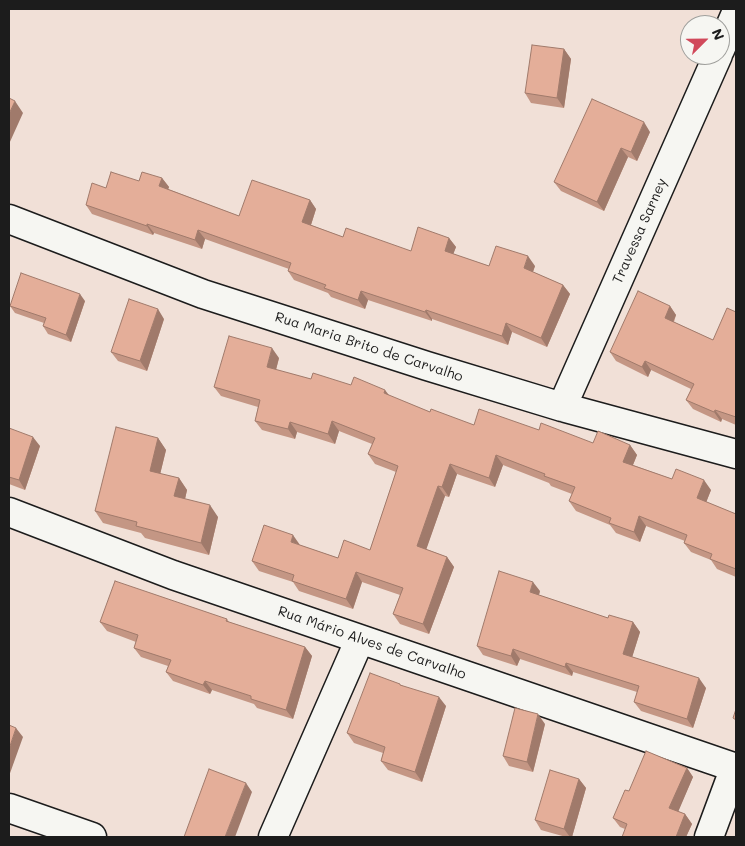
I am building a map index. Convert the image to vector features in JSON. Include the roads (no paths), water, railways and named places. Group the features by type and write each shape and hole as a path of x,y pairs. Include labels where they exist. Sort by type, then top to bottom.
{"street":[{"path":"730,27 736,13"},
{"name":"Travessa Sarney","path":"562,407 714,65"},
{"name":"Rua Maria Brito de Carvalho","path":"9,219 203,294 562,407 736,454"},
{"name":"Rua Mário Alves de Carvalho","path":"9,512 173,575 736,767"},
{"path":"273,837 360,639"},
{"path":"709,837 736,767"},
{"path":"9,808 92,837"}]}
